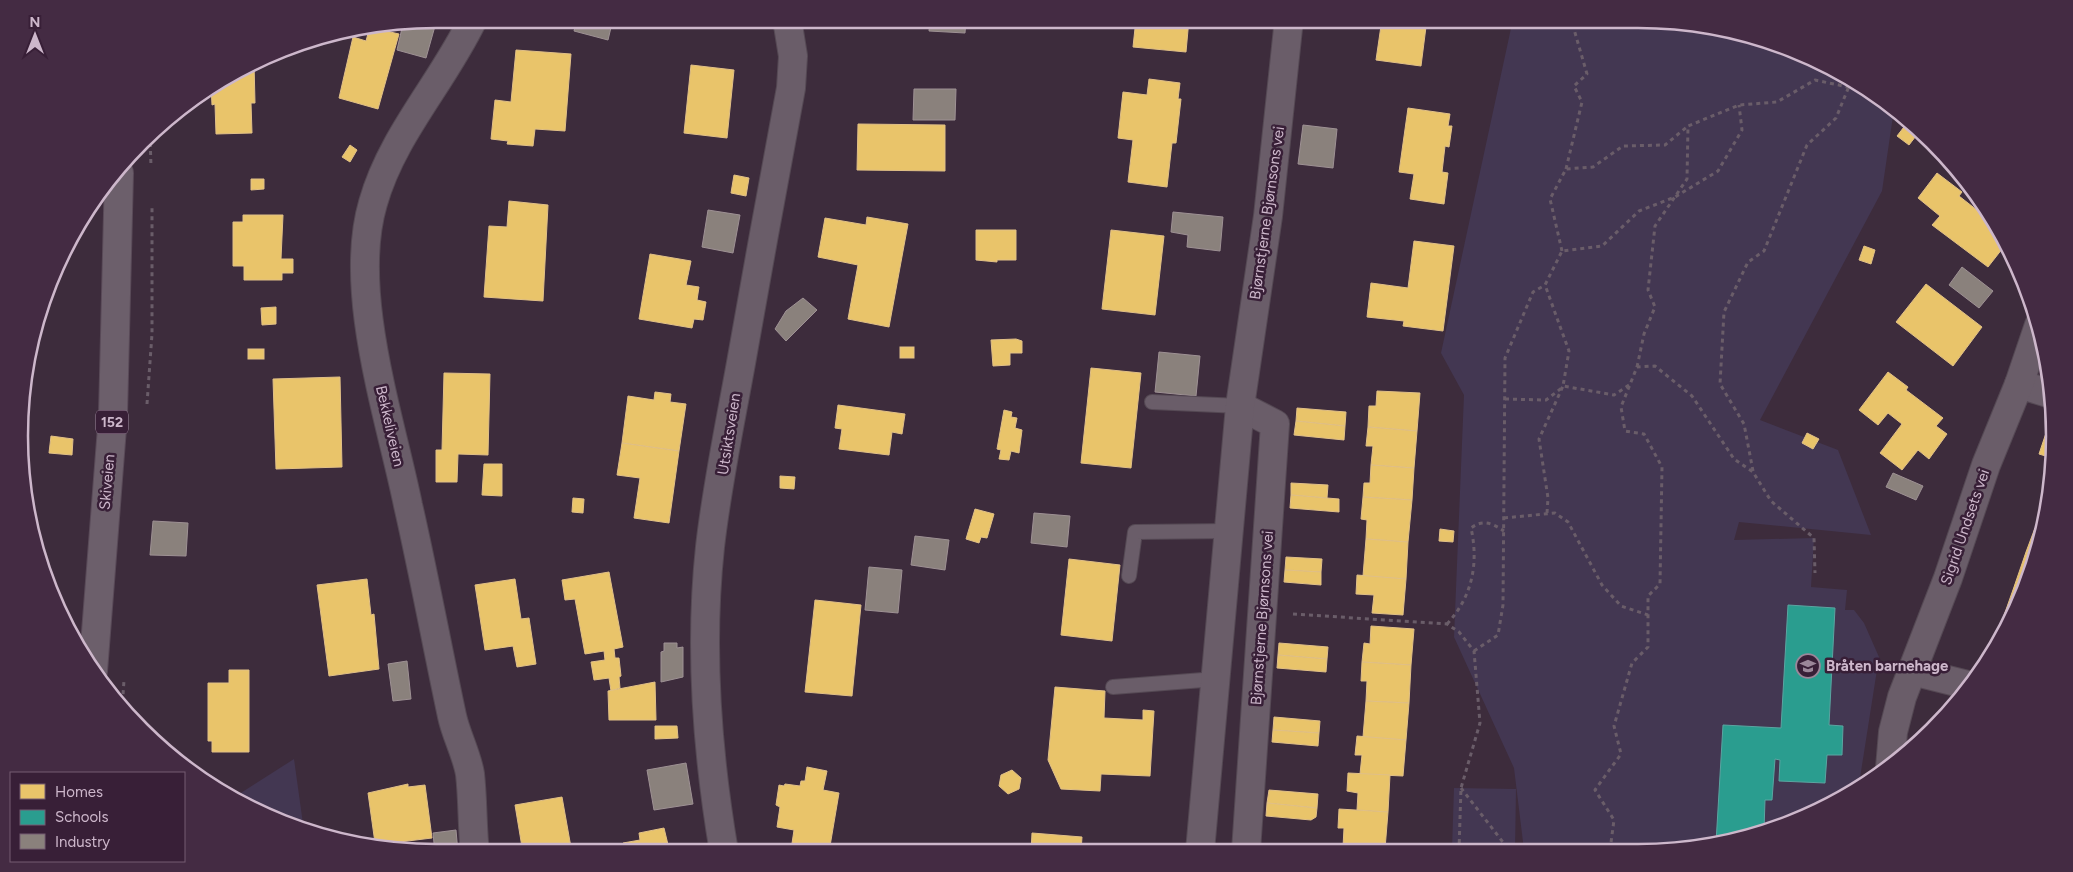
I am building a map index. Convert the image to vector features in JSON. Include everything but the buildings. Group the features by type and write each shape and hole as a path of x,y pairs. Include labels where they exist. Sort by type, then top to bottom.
{"main road":[{"name":"Skiveien","path":"95,661 114,396 119,179"}],"street":[{"name":"Bekkeliveien","path":"469,28 459,48 401,139 385,170 373,203 367,228 365,268 376,368 408,504 453,722 470,772 474,844"},
{"name":"Utsiktsveien","path":"723,844 712,781 707,701 706,638 710,547 732,411 791,88 793,56 788,28"},
{"name":"Bjørnstjerne Bjørnsons vei","path":"1201,844 1240,406 1268,216 1288,28"},
{"name":"Sigrid Undsets vei","path":"1891,756 1893,732 1902,697 1948,578 1986,465 2020,384 2034,340"},
{"path":"2020,384 2043,391"},
{"name":"Bjørnstjerne Bjørnsons vei","path":"1240,406 1275,424 1246,844"},
{"path":"1912,671 1962,684"}],"lane":[{"path":"1152,402 1240,406"},
{"path":"1128,576 1135,532 1229,531"},
{"path":"1113,687 1216,679"}],"path":[{"path":"1474,651 1498,635 1503,605 1506,358 1533,292 1545,285 1562,251 1550,200 1566,169 1582,102 1574,86 1587,74 1574,28"},
{"path":"1566,169 1592,167 1623,146 1665,145 1688,126 1740,105 1776,102 1815,80 1848,87 1836,118 1807,145 1764,251 1748,262 1724,312 1720,384 1744,424 1754,472 1772,501 1814,538 1815,573"},
{"path":"1562,251 1602,246 1639,211 1675,197 1718,171 1742,130 1740,105"},
{"path":"1611,844 1614,820 1595,790 1621,754 1614,726 1632,663 1648,646 1648,596 1660,584 1662,548 1662,467 1644,434 1625,431 1621,407 1637,367 1644,334 1655,307 1648,290 1655,226 1688,179 1688,126"},
{"path":"1545,285 1569,351 1563,386 1540,439 1548,498 1547,513"},
{"path":"1637,367 1655,366 1692,396 1734,459 1754,472"},
{"path":"1505,399 1546,400 1563,386 1614,395 1630,384"},
{"path":"1504,518 1555,513 1568,522 1602,585 1622,606 1648,615"},
{"path":"1447,624 1462,608 1474,571 1474,543 1471,528 1480,522 1490,522 1504,531"},
{"path":"1324,616 1447,624 1458,632 1474,651 1480,724 1461,788 1459,844"},
{"path":"1461,788 1504,844"}],"shaded area":[{"path":"1511,28 1664,28 1717,35 1743,41 1768,49 1818,70 1864,96 1893,118 1882,191 1760,420 1838,450 1871,535 1739,522 1734,540 1814,538 1811,587 1847,590 1845,610 1854,610 1864,623 1879,657 1860,778 1818,802 1793,813 1743,831 1717,837 1664,844 1523,844 1514,768 1454,637 1464,395 1441,353"},
{"path":"294,759 303,822 255,802 239,794"},
{"path":"1454,788 1516,789 1515,844 1452,844"}],"place":[{"name":"Bråten barnehage","path":"1808,666"}]}
